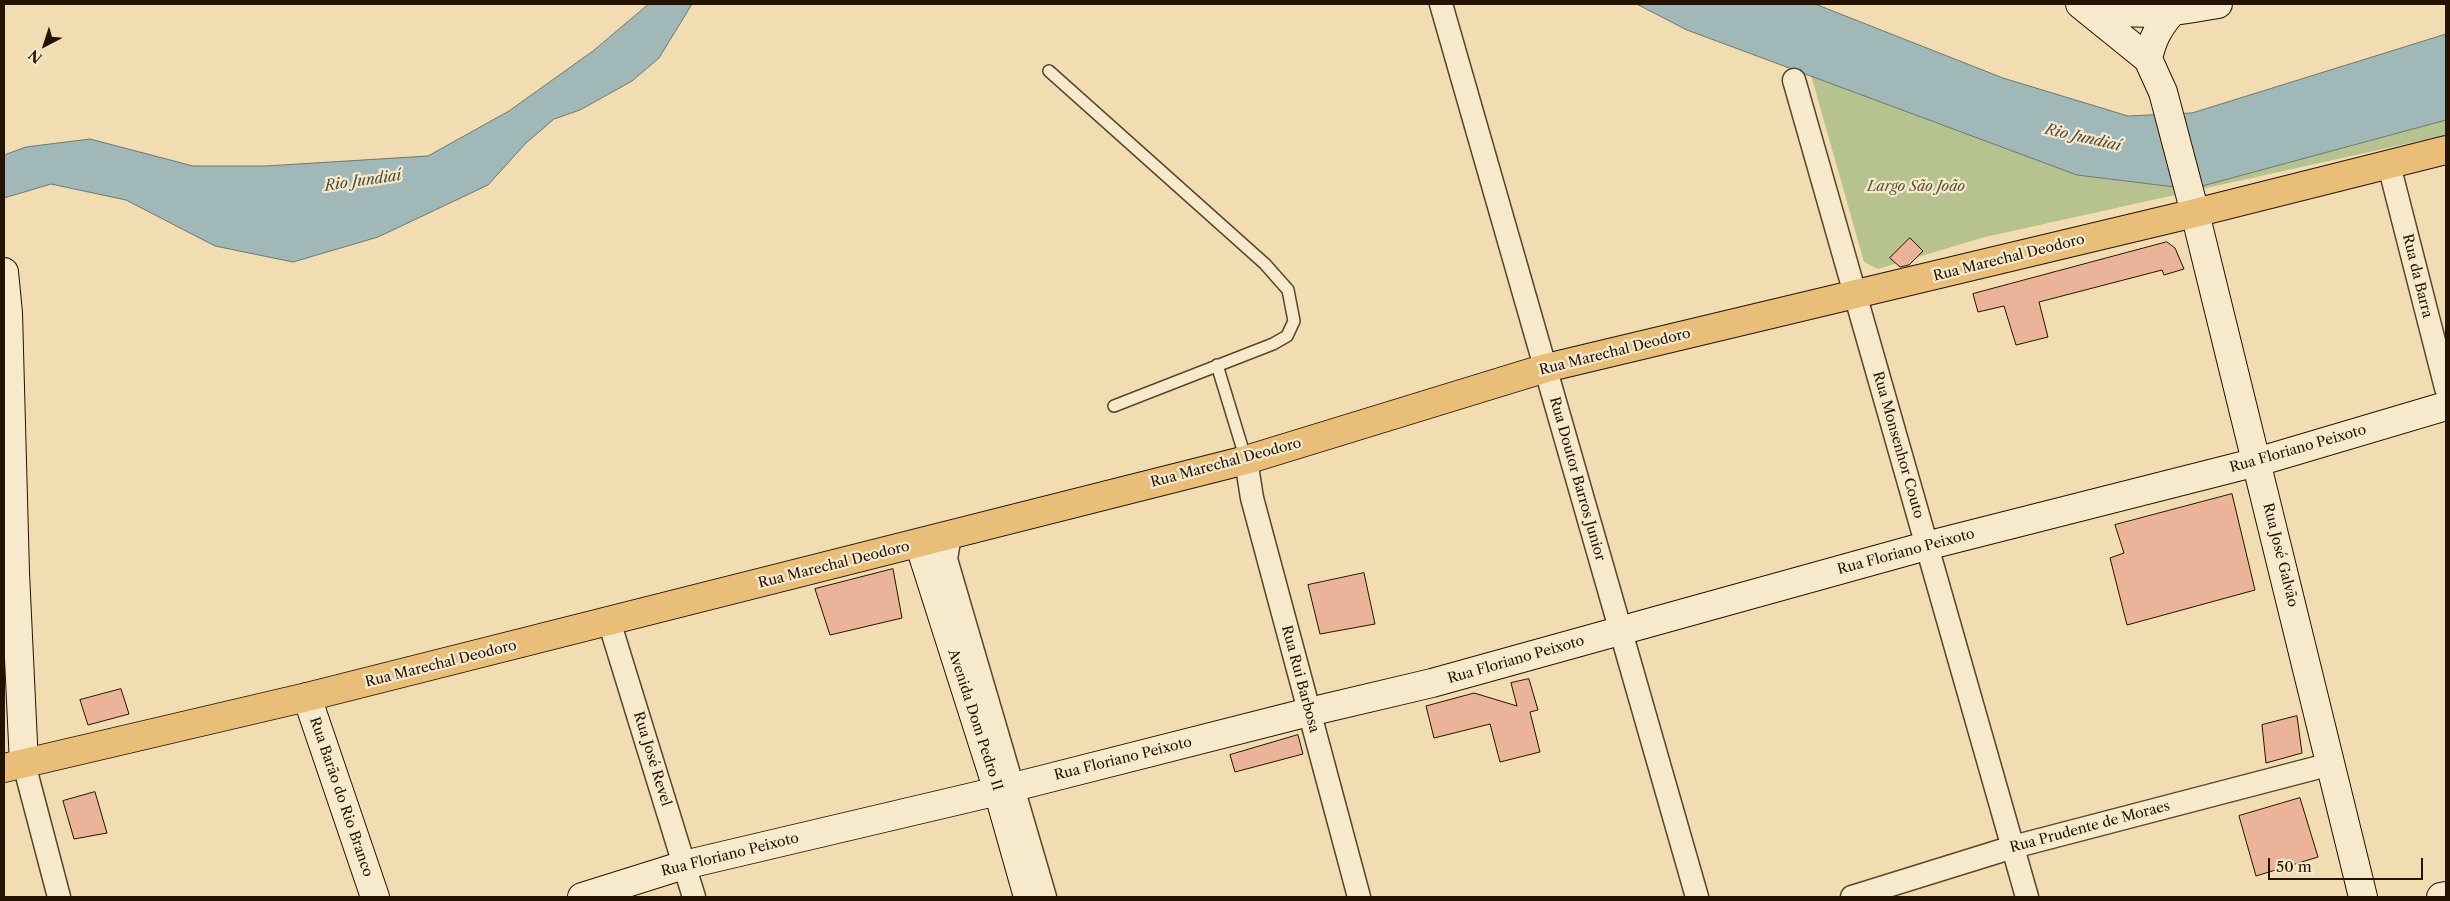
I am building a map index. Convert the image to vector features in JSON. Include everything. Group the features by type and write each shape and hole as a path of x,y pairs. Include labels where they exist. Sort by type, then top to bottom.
{"main road":[{"path":"2080,4 2148,59 2152,41 2159,28 2171,13"},
{"path":"2087,4 2130,14 2171,13 2218,4"},
{"name":"Rua José Galvão","path":"2148,59 2163,92 2194,206 2363,897"},
{"name":"Rua Marechal Deodoro","path":"14,766 307,698 1246,460 1546,368 1856,294 2194,206 2446,150"},
{"path":"4,272 8,313 15,573 14,766"},
{"name":"Rua Floriano Peixoto","path":"582,897 684,865 1005,789 1432,683 1926,546 2257,462 2446,406"},
{"name":"Avenida Dom Pedro II","path":"920,543 1005,789 1028,897"},
{"name":"Rua Barão do Rio Branco","path":"307,698 375,897"},
{"path":"2441,897 2446,896"}],"street":[{"name":"Rua Doutor Barros Junior","path":"1441,4 1697,897"},
{"name":"Rua Monsenhor Couto","path":"1794,80 2027,897"},
{"name":"Rua da Barra","path":"2389,164 2446,388"},
{"name":"Rua Rui Barbosa","path":"1246,460 1252,498 1359,897"},
{"path":"950,535 946,560 1005,789 1045,897"},
{"name":"Rua José Revel","path":"609,622 694,897"},
{"name":"Rua Prudente de Moraes","path":"1852,897 2013,847 2331,764"},
{"path":"14,766 60,897"}],"lane":[{"path":"1048,71 1258,258 1288,290 1294,321 1287,336 1114,406"},
{"path":"1217,365 1246,460"}],"green space":[{"name":"Largo São João","path":"1811,75 2077,175 2191,189 2446,120 2446,135 1985,237 1878,269 1864,262"}],"water":[{"name":"Rio Jundiaí","path":"649,4 692,4 659,58 632,81 580,110 554,119 526,143 488,185 378,237 293,262 215,246 126,200 51,184 4,198 4,155 26,147 90,139 193,166 266,166 428,156 509,111 593,51"},
{"name":"Rio Jundiaí","path":"1637,4 1815,4 2003,78 2128,116 2192,113 2446,34 2446,120 2191,189 2077,175 1687,30"}],"building":[{"path":"1910,238 1923,251 1909,265 1900,267 1890,258"},
{"path":"2167,242 2175,248 2184,269 2164,275 2162,270 2039,302 2048,337 2016,345 2004,306 1978,312 1973,294"},
{"path":"2232,494 2255,590 2127,625 2110,558 2124,553 2115,525"},
{"path":"893,569 902,618 830,635 815,589"},
{"path":"1364,573 1375,624 1320,634 1308,585"},
{"path":"1529,679 1538,710 1530,712 1540,752 1500,762 1490,724 1434,738 1426,706 1474,693 1517,706 1511,683"},
{"path":"121,689 129,714 88,725 80,700"},
{"path":"2297,716 2302,753 2266,763 2262,725"},
{"path":"1298,735 1303,754 1235,772 1230,755"},
{"path":"95,792 107,833 74,839 63,801"},
{"path":"2300,798 2318,857 2256,876 2239,816"}]}
